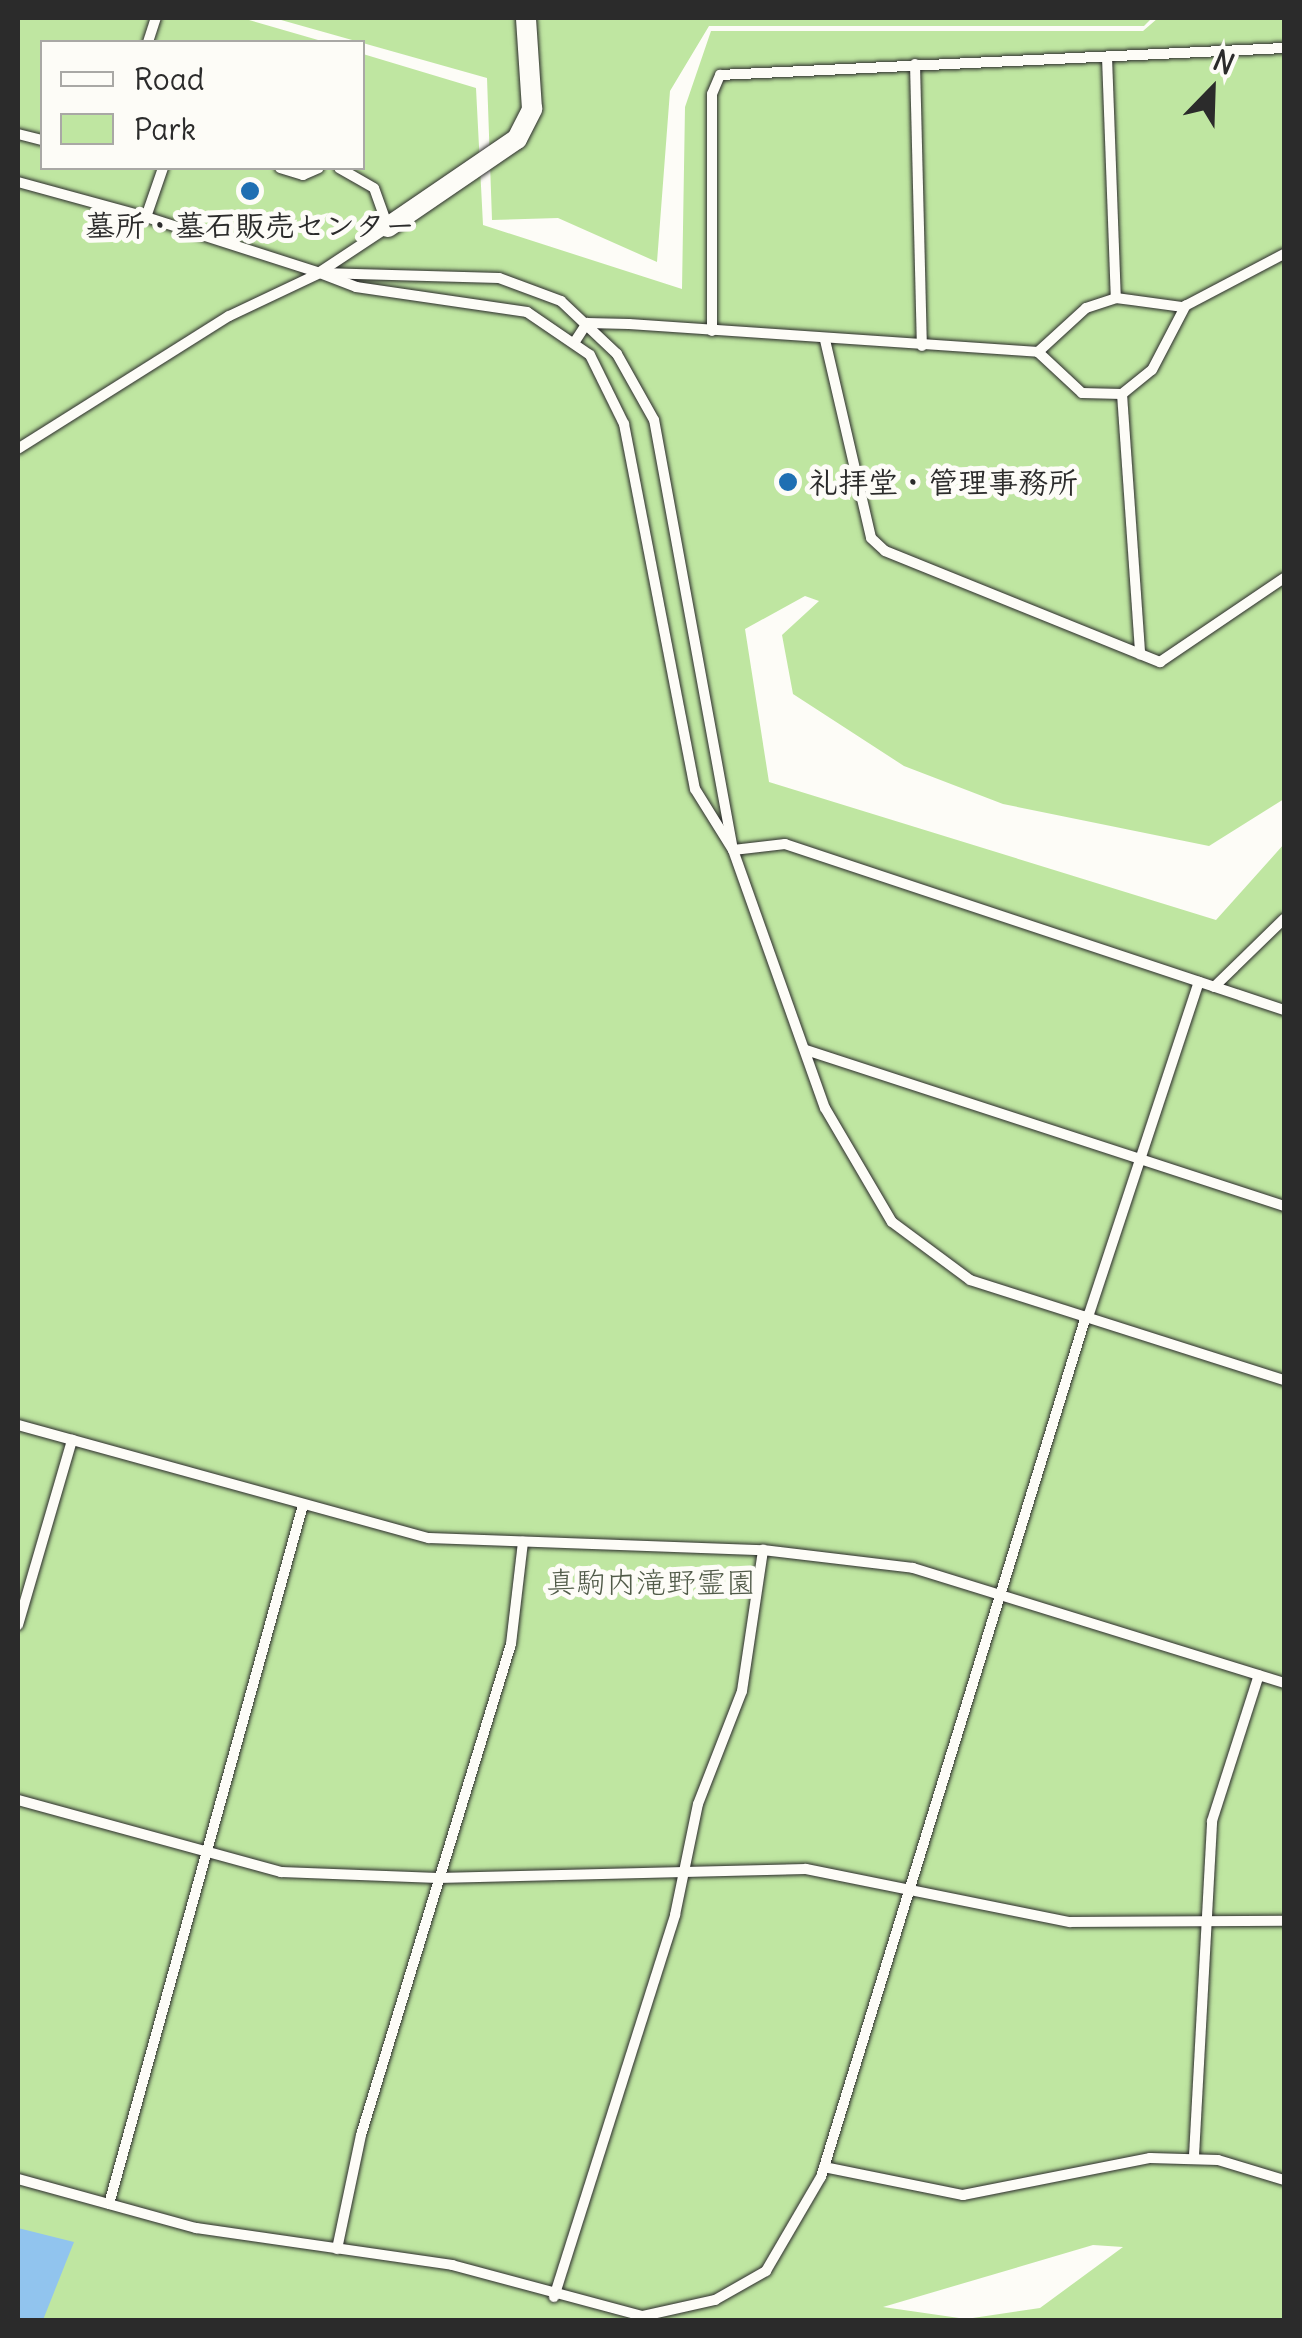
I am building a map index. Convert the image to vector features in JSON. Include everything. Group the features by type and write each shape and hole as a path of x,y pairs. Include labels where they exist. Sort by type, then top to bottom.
{"street":[{"path":"388,228 518,139 532,109 526,18"}],"lane":[{"path":"712,330 712,94 720,75 1284,48"},
{"path":"1106,57 1116,298"},
{"path":"914,64 922,346"},
{"path":"146,216 161,170"},
{"path":"287,170 303,175 314,170"},
{"path":"18,449 229,316 320,272 388,228 374,188 343,170"},
{"path":"18,182 146,216 356,287 528,312 574,342 624,424 681,739 695,789 733,850"},
{"path":"1038,352 1086,308 1116,298 1186,305 1284,254"},
{"path":"320,272 499,278 549,294 588,324 654,420 733,850 853,1166 892,1222 970,1280 1284,1380"},
{"path":"588,324 1038,352 1082,393 1122,394 1152,370 1186,305"},
{"path":"574,342 588,324"},
{"path":"825,340 871,538 1160,662 1284,578"},
{"path":"1122,394 1140,654"},
{"path":"733,850 785,844 1284,1010"},
{"path":"1214,987 1284,919"},
{"path":"18,2180 109,2204 337,2249 452,2265 554,2297 643,2316 714,2300 766,2271 791,2241 824,2167 1087,1316 1199,982"},
{"path":"806,1050 1284,1206"},
{"path":"18,1424 302,1506 430,1538 763,1550 862,1558 1003,1590 1284,1683"},
{"path":"18,1625 72,1440"},
{"path":"109,2204 302,1506"},
{"path":"337,2249 344,2194 510,1644 523,1542"},
{"path":"554,2297 682,1868 742,1691 763,1550"},
{"path":"1194,2156 1201,1921 1212,1821 1259,1675"},
{"path":"18,1800 281,1872 438,1878 682,1868 806,1869 909,1894 1070,1922 1284,1921"},
{"path":"824,2167 963,2195 1010,2191 1099,2163 1194,2156 1284,2180"}],"green space":[{"name":"真駒内滝野霊園","path":"18,18 242,18 318,40 40,40 40,170 365,170 365,55 476,88 483,225 682,289 685,107 711,31 1143,31 1158,18 1284,18 1284,799 1209,846 1003,804 904,766 793,694 782,635 819,601 805,596 745,629 769,782 1216,920 1284,844 1284,2320 18,2320","holes":["1093,2245 1123,2247 1040,2308 966,2319 883,2307"]},
{"path":"274,18 1152,18 1144,26 709,26 670,91 657,262 558,218 492,220 487,78 365,44 365,40 352,40"}],"water":[{"path":"18,2228 74,2242 43,2320 18,2320"}],"place":[{"name":"墓所・墓石販売センター","path":"250,191"},
{"name":"礼拝堂・管理事務所","path":"788,482"}]}
